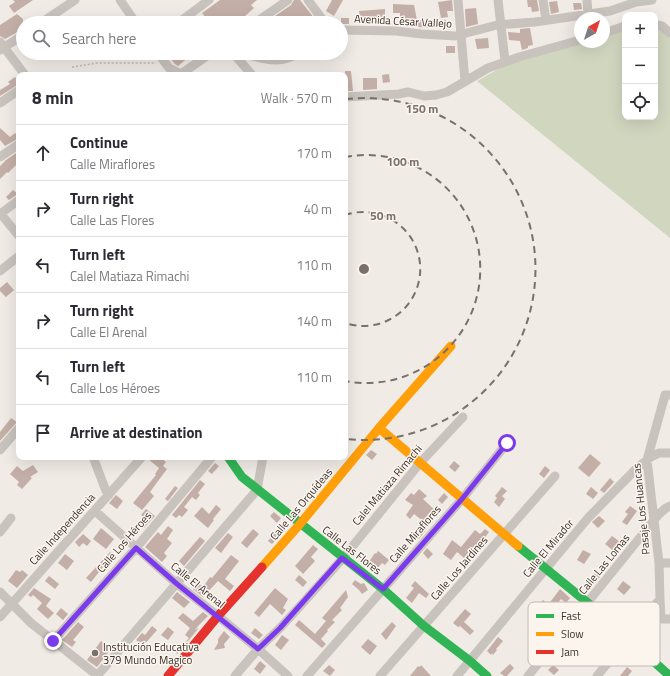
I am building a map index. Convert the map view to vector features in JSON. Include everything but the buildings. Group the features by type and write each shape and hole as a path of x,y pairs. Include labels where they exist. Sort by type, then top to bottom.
{"street":[{"path":"51,16 75,0"},
{"path":"120,0 131,16"},
{"path":"187,16 209,0"},
{"path":"265,16 288,0"},
{"path":"308,0 319,16"},
{"path":"458,0 465,81"},
{"path":"498,0 505,62"},
{"path":"543,0 546,20"},
{"path":"587,0 588,12"},
{"name":"Avenida César Vallejo","path":"603,12 610,11 636,1 652,0"},
{"name":"Avenida César Vallejo","path":"348,30 396,31 450,36 501,24 574,16"},
{"path":"658,25 662,26 670,33"},
{"path":"610,31 622,27"},
{"path":"16,38 1,46 23,72"},
{"path":"348,97 408,92 415,95 430,96 447,92 488,68 574,42"},
{"path":"163,60 169,68 177,72"},
{"path":"184,72 201,60"},
{"path":"239,60 249,72"},
{"path":"0,104 16,92"},
{"path":"0,157 16,146"},
{"path":"16,202 0,214 16,233"},
{"path":"0,271 16,258"},
{"name":"Calle Las Orquídeas","path":"168,676 218,616 300,524 379,428 451,346"},
{"name":"Pasaje Los Huancas","path":"667,395 647,460 659,563 661,619 670,619"},
{"name":"Calel Matiaza Rimachi","path":"235,676 342,558 420,463 463,417"},
{"path":"379,428 504,535 587,602"},
{"path":"0,450 16,431"},
{"name":"Calle Miraflores","path":"307,676 462,499 507,443"},
{"name":"Calle El Mirador","path":"458,676 588,518 638,467 659,453 670,453"},
{"path":"94,460 109,495"},
{"name":"Calle Independencia","path":"0,617 139,460"},
{"name":"Calle Los Héroes","path":"53,641 136,548 209,460"},
{"name":"Calle Las Flores","path":"230,460 242,477 342,558 383,589 424,626 487,676"},
{"path":"0,592 31,623 97,676 258,490 263,460"},
{"name":"Calle Los Jardines","path":"380,676 555,476"},
{"path":"652,507 668,507"},
{"name":"Calle Las Lomas","path":"589,602 654,521 668,507"},
{"name":"Calle El Arenal","path":"95,510 177,584 258,649 288,676"},
{"path":"0,532 11,518"},
{"path":"659,563 670,562"},
{"name":"Calle Las Lomas","path":"528,676 536,666"},
{"path":"597,676 605,666"},
{"path":"659,666 670,676"}],"path":[{"path":"72,68 98,63 161,63 169,68"}],"green space":[{"path":"658,28 670,36 670,238 477,81 502,67 574,44 574,48 610,48 610,33 622,29 622,120 658,120"}],"traffic: fast":[{"path":"230,460 242,477 383,589 424,626 487,676"},
{"path":"518,546 587,602"},
{"path":"659,666 670,676"}],"traffic: slow":[{"path":"262,567 300,524 379,428 451,346"},
{"path":"379,428 518,546"}],"traffic: jam":[{"path":"168,676 218,616 262,567"}],"place":[{"name":"Institución Educativa 379 Mundo Magico","path":"95,653"}],"route":[{"path":"53,641 136,548 177,584 258,649 280,628 342,558 383,589 462,499 507,443"}]}
